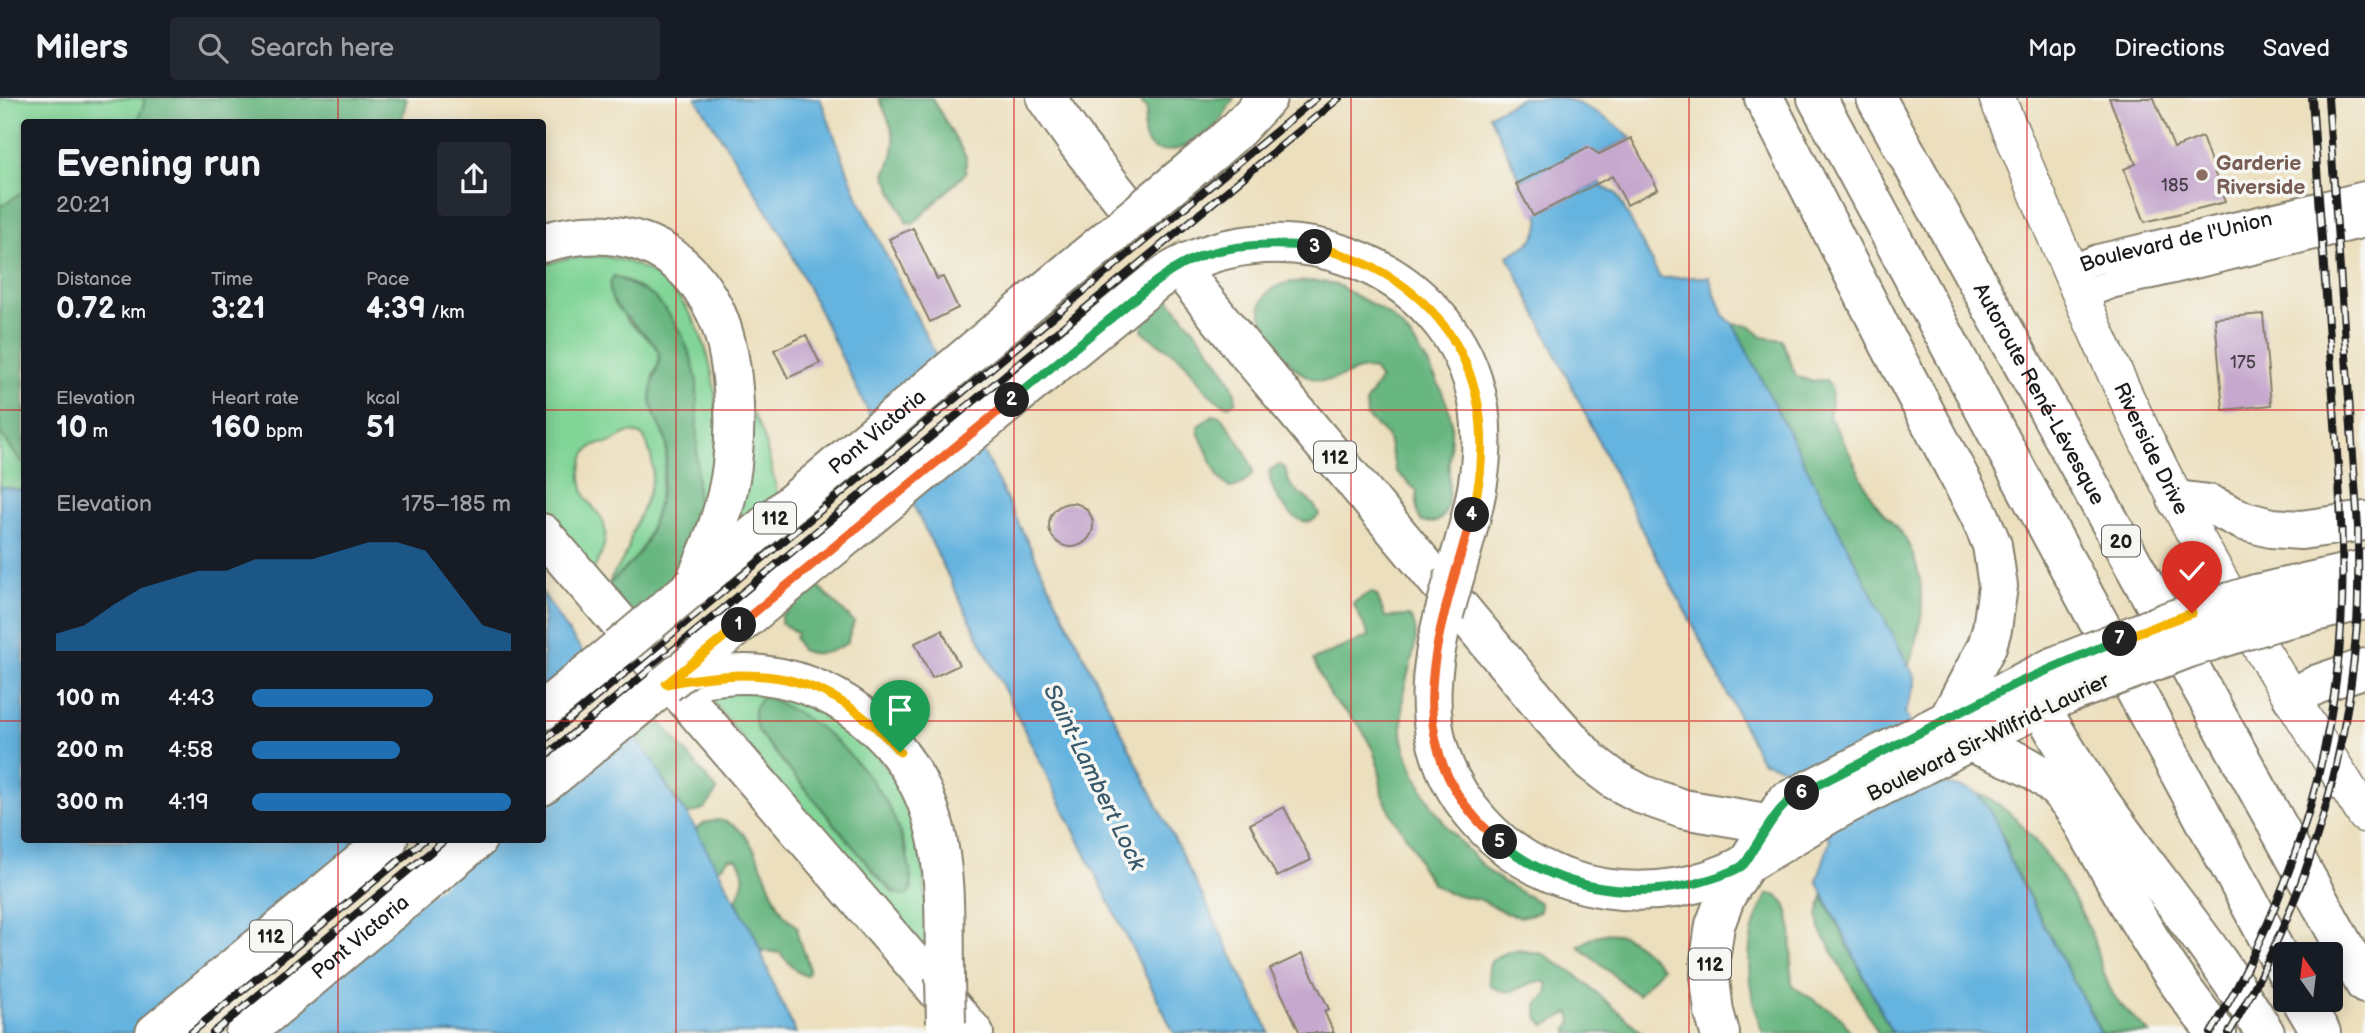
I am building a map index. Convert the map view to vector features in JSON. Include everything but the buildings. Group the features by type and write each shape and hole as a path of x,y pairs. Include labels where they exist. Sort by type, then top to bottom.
{"main road":[{"path":"1046,98 1072,136 1129,208"},
{"name":"Pont Victoria","path":"546,708 1212,152 1267,98"},
{"path":"1764,98 1980,516 1992,545 1998,586 1992,629 1987,646 1943,738 2019,761 2041,773 2060,789 2077,813 2167,966 2217,1033"},
{"path":"1817,98 2273,947"},
{"name":"Autoroute René-Lévesque","path":"1876,98 2365,984"},
{"path":"546,242 589,233 618,234 648,244 677,262 692,276 717,316 727,354 733,414 730,475 722,517 693,586"},
{"name":"112","path":"546,783 680,682 1156,281 1207,254 1246,246 1290,244 1335,251 1373,267 1410,290 1440,319 1462,354 1474,389 1482,445 1475,505 1444,614 1430,687 1434,732 1443,764 1460,795 1484,826 1506,847 1560,878 1592,886 1624,891 1679,887 1743,865"},
{"name":"112","path":"1188,279 1590,761 1615,780 1643,795 1683,809 1725,815 1794,814"},
{"path":"2177,500 2209,504 2244,521 2278,529 2318,529 2365,521"},
{"path":"546,538 955,1030"},
{"name":"Boulevard Sir-Wilfrid-Laurier","path":"1720,1033 1712,997 1710,960 1712,942 1726,896 1743,865 1794,814 1943,738 2055,689 2168,655 2265,608 2365,569"},
{"name":"Boulevard Sir-Wilfrid-Laurier","path":"2265,608 2365,600"},
{"path":"2292,697 2308,688 2365,668"},
{"path":"680,682 735,674 761,674 803,684 855,710 870,721 900,752 923,791 940,848 945,978 955,1030"},
{"path":"2055,689 2075,764 2221,964 2264,1033"},
{"name":"112","path":"155,1033 384,843"},
{"name":"Pont Victoria","path":"245,1033 473,843"},
{"path":"2309,1012 2321,1033"}],"street":[{"name":"Riverside Drive","path":"1997,98 2126,399 2177,500 2239,611 2365,815"},
{"name":"Boulevard de l'Union","path":"2075,283 2121,253 2365,196"},
{"name":"Boulevard de l'Union","path":"2075,283 2111,284 2365,223"}],"green space":[{"path":"0,98 380,98 361,119 21,119 21,490 0,486"},
{"path":"143,98 407,98 402,119 138,119 144,103"},
{"path":"879,98 932,98 966,157 966,173 913,224 907,223 885,174 894,143 891,127"},
{"path":"1137,98 1234,98 1219,123 1210,132 1190,144 1168,151 1150,146 1145,138 1147,110"},
{"path":"21,193 21,461 0,432 0,207"},
{"path":"595,256 625,261 650,272 671,289 688,310 700,334 709,360 714,389 717,430 708,519 697,494 696,388 687,346 676,326 656,301 634,285 614,276 612,279 626,320 653,343 659,352 658,365 653,376 654,415 666,441 666,459 657,508 644,545 634,560 608,585 628,549 648,495 653,472 652,461 643,436 631,432 614,441 598,444 591,448 583,459 583,490 605,529 604,545 593,571 546,513 546,264 568,258"},
{"path":"614,276 653,296 666,310 682,335 692,360 697,381 697,496 708,519 684,569 637,620 608,585 628,566 648,536 661,493 667,450 651,401 659,354 647,337 618,308 610,287"},
{"path":"1313,281 1337,285 1382,310 1403,328 1430,367 1451,420 1448,502 1440,519 1432,523 1421,521 1417,512 1417,491 1396,471 1387,436 1367,417 1366,402 1380,380 1374,370 1357,370 1333,380 1314,379 1303,374 1284,357 1267,332 1261,306 1265,296 1284,284"},
{"path":"1169,299 1228,376 1236,401 1229,406 1214,398 1182,360 1142,330 1150,310"},
{"path":"1733,324 1751,326 1762,337 1782,340 1796,376 1810,381 1826,380 1832,390 1829,417 1872,498 1906,540 1918,572 1921,619 1908,666"},
{"path":"753,414 764,437 779,500 727,544"},
{"path":"1213,415 1220,416 1229,427 1251,466 1251,475 1237,486 1229,488 1219,478 1198,432 1198,426"},
{"path":"1280,465 1285,468 1291,485 1317,510 1319,515 1312,521 1295,517 1279,500 1270,479 1270,470"},
{"path":"812,580 854,622 847,643 824,653 801,650 795,638 797,633 781,623 781,615 789,610"},
{"path":"1371,592 1377,595 1385,617 1409,616 1414,623 1414,652 1403,696 1402,736 1417,778 1437,812 1462,844 1490,872 1540,903 1540,912 1521,917 1506,913 1481,900 1448,893 1432,883 1421,867 1414,848 1393,817 1382,795 1379,769 1373,750 1360,726 1332,699 1313,660 1369,636 1353,603"},
{"path":"704,690 784,693 860,733 906,795 923,852 929,960 792,802","holes":["767,743 901,835 907,852 912,888 894,894"]},
{"path":"765,695 811,722 833,739 876,786 888,805 906,853 911,887 907,895 897,893 880,879 759,733 754,712"},
{"path":"659,720 717,790 709,804 698,812 687,814 639,740 637,732 648,731"},
{"path":"1977,794 2010,814 2042,850 2070,891 2089,928 2113,994 2150,1033 2101,1033 2010,860 2006,842"},
{"path":"717,820 731,824 742,832 751,844 776,901 783,913 798,928 799,940 808,965 809,972 806,976 796,971 780,953 760,950 736,900 743,880 737,859 729,858 717,871 695,830 705,823"},
{"path":"1768,894 1778,897 1785,905 1789,917 1792,986 1841,1017 1851,1033 1763,1033 1753,998 1749,962 1754,927"},
{"path":"1823,896 1892,1033 1878,1033 1820,929 1818,916"},
{"path":"1610,933 1632,941 1662,968 1638,995 1578,946 1596,936"},
{"path":"1517,950 1543,954 1576,975 1643,1033 1568,1033 1572,1022 1570,1013 1544,1025 1537,1016 1537,1004 1546,995 1547,983 1532,983 1507,992 1490,985 1488,970 1493,960"}],"water":[{"name":"Saint-Lambert Lock","path":"696,98 820,98 858,198 1270,1033 1174,1033 782,234"},
{"path":"1522,98 1562,98 1571,101 1599,114 1631,138 1599,154 1521,181 1489,115"},
{"path":"1600,182 1604,188 1617,194 1660,278 1709,277 1723,315 1733,324 1915,678 1905,713 1940,783 1975,793 1988,808 2002,835 2010,861 2101,1033 1892,1033 1817,881 1830,840 1794,771 1761,761 1645,536 1508,256 1536,235 1538,213"},
{"path":"0,486 21,490 21,843 546,843 546,598 637,725 637,739 654,762 672,796 687,814 755,936 775,989 796,1033 0,1033"}],"pier":[{"path":"943,363 981,440 907,501 870,424"},
{"path":"592,658 632,711 546,797 546,697"},
{"path":"370,843 491,843 264,1033 142,1033"}],"tunnel":[{"path":"1129,208 1188,279"}],"railway":[{"path":"546,739 1316,98"},
{"path":"546,756 1339,98"},
{"path":"2211,1033 2256,948 2293,859 2320,767 2337,672 2342,606 2340,508 2312,98"},
{"path":"2229,1033 2279,937 2317,836 2332,784 2352,678 2358,612 2358,527 2328,98"},
{"path":"191,1033 420,843"},
{"path":"213,1033 441,843"}],"place":[{"name":"Garderie Riverside","path":"2202,175"}],"route":[{"path":"900,752 870,721 855,710 803,684 761,674 705,677 666,684 1156,281 1207,254 1246,246 1290,244 1315,247 1335,251 1373,267 1410,290 1426,304 1452,335 1462,354 1479,408 1481,464 1475,505 1434,655 1430,687 1431,718 1443,764 1473,814 1506,847 1560,878 1624,891 1667,889 1702,881 1743,865 1785,802 1793,797 2013,685 2116,640 2192,613"}]}
